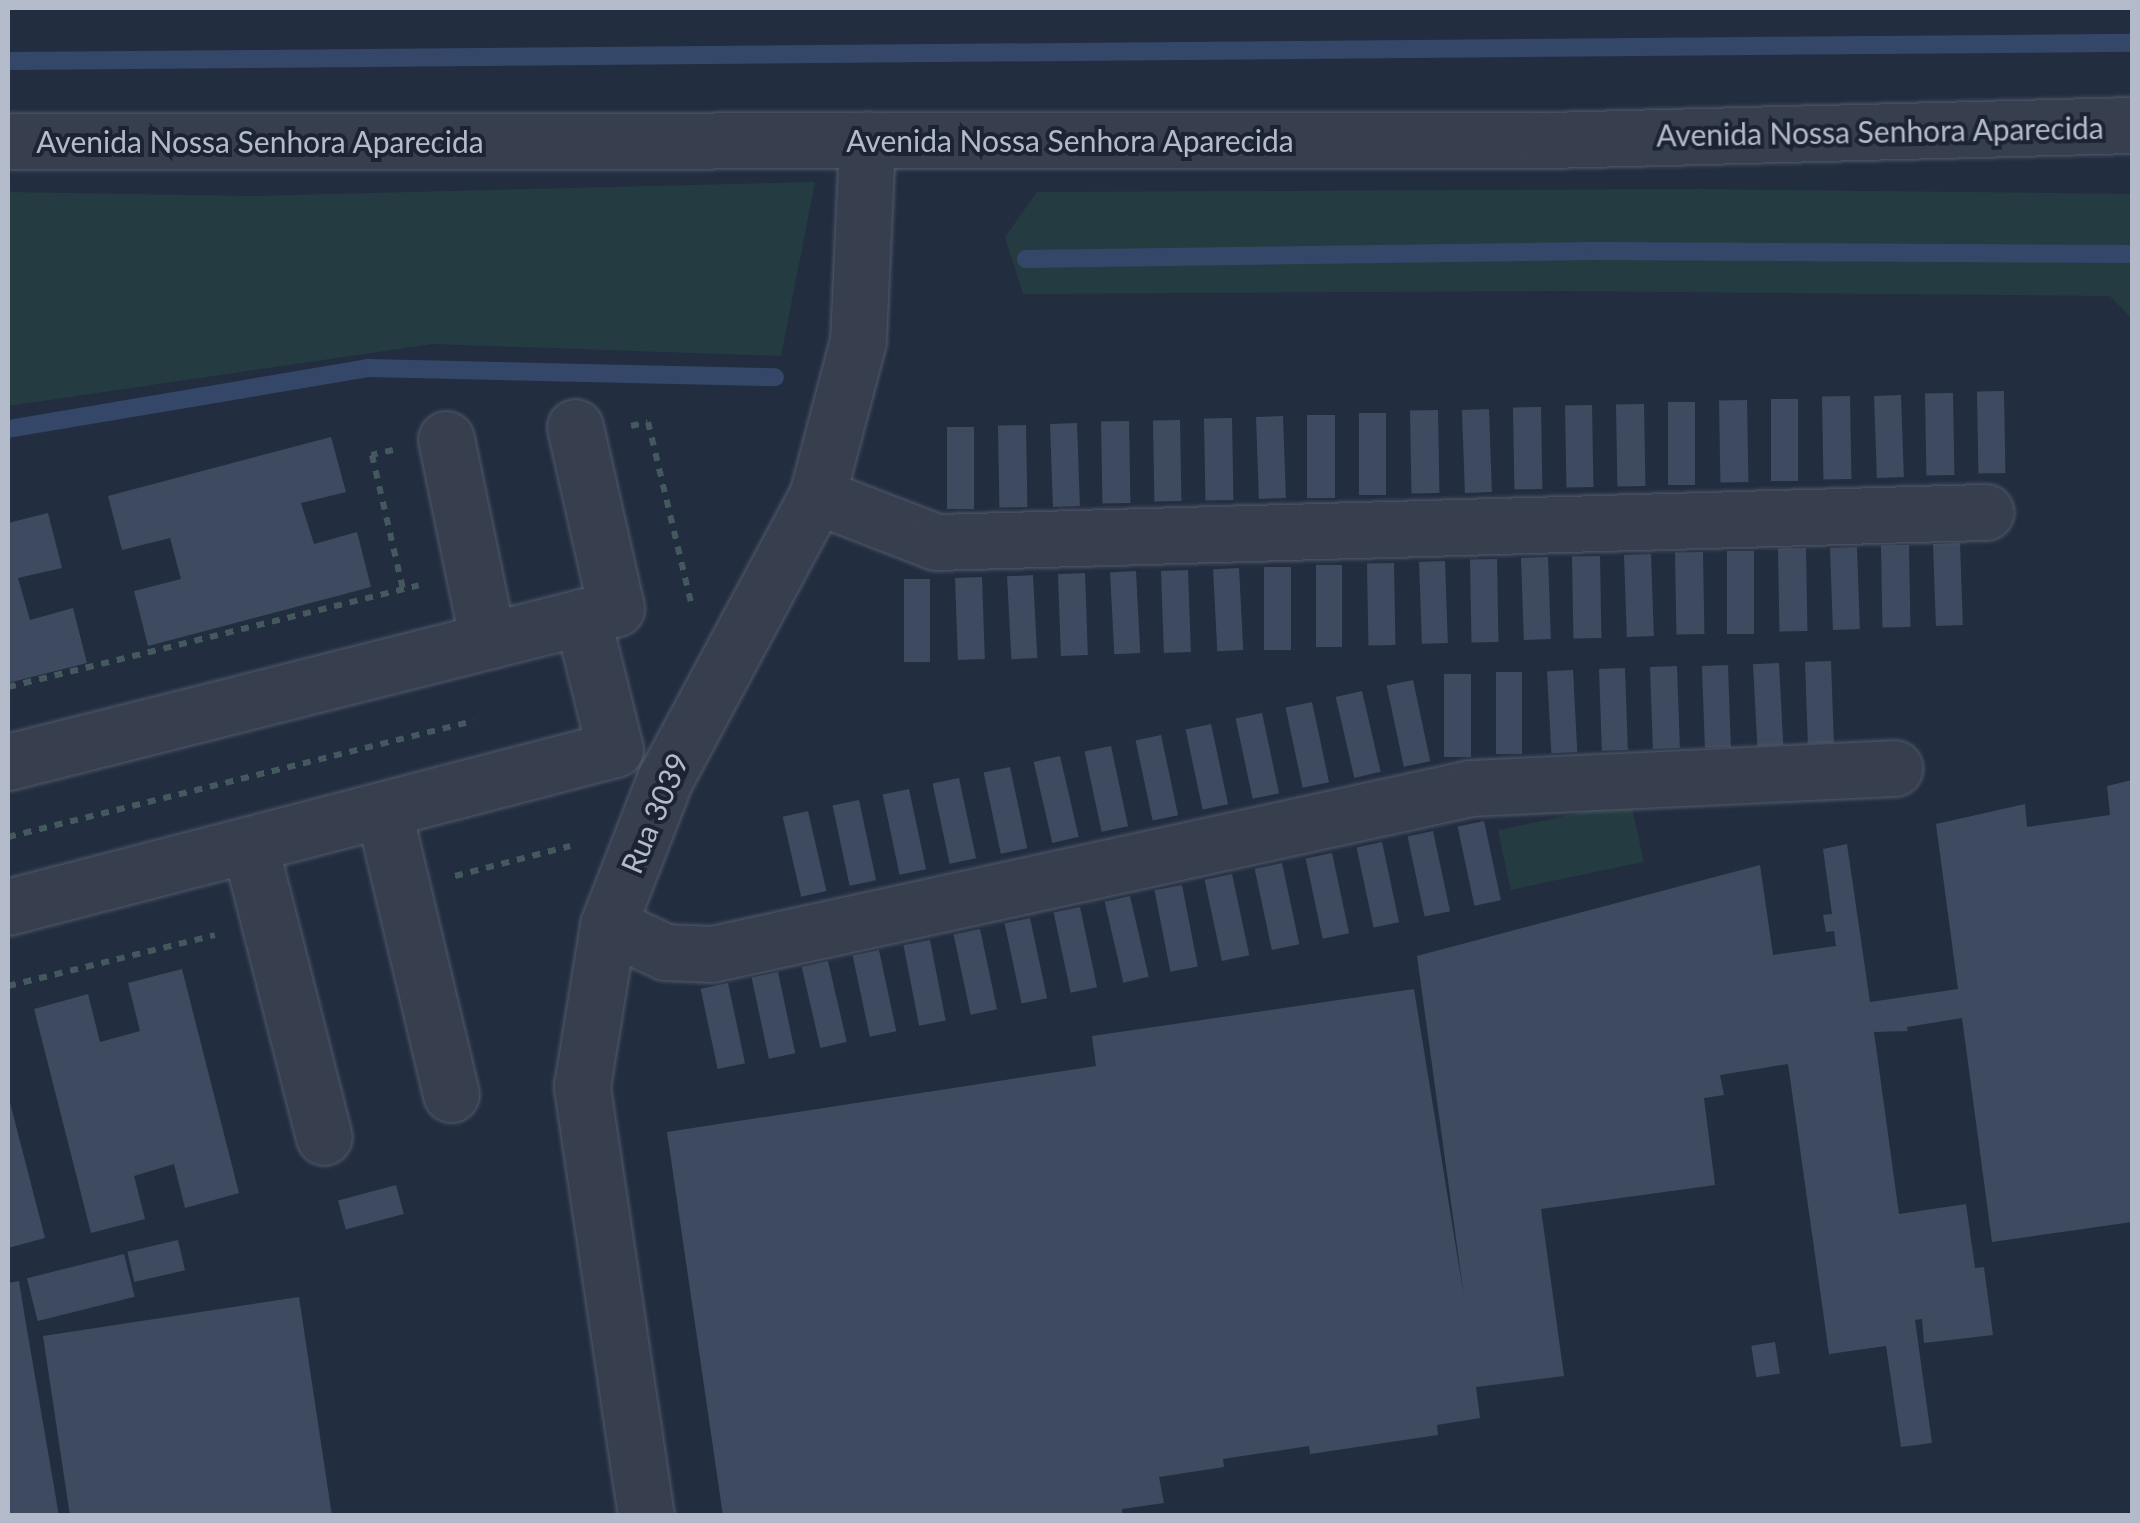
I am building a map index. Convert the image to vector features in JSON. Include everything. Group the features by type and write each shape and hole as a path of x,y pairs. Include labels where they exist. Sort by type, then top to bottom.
{"street":[{"name":"Avenida Nossa Senhora Aparecida","path":"8,141 1548,140 2132,125"},
{"name":"Rua 3039","path":"646,1516 582,1086 608,925 665,779 817,496 858,340 867,139"},
{"path":"8,762 616,608 575,427"},
{"path":"446,439 488,641"},
{"path":"817,496 936,542 1986,512"},
{"path":"8,908 616,749 582,617"},
{"path":"608,925 665,952 712,954 1472,788 1895,768"},
{"path":"384,812 451,1094"},
{"path":"250,847 324,1138"}],"path":[{"path":"8,687 474,571"}],"green space":[{"path":"815,182 781,356 433,344 8,406 8,192 250,196"},
{"path":"1701,189 2132,194 2132,319 2110,296 1555,291 1023,294 1005,237 1037,192"},
{"path":"1631,802 1644,862 1511,890 1498,830"}],"building":[{"path":"1977,391 2004,391 2005,473 1978,473"},
{"path":"1925,393 1953,393 1954,475 1926,475"},
{"path":"1901,395 1904,477 1877,478 1874,396"},
{"path":"1822,396 1850,396 1851,479 1823,479"},
{"path":"1771,399 1798,399 1798,481 1771,481"},
{"path":"1719,400 1747,400 1748,482 1720,482"},
{"path":"1668,402 1695,402 1695,485 1668,485"},
{"path":"1616,404 1644,404 1645,486 1617,486"},
{"path":"1565,405 1592,405 1593,487 1566,487"},
{"path":"1513,407 1541,407 1542,489 1514,489"},
{"path":"1489,409 1492,492 1465,493 1462,410"},
{"path":"1410,410 1438,410 1439,493 1411,493"},
{"path":"1359,413 1386,413 1386,495 1359,495"},
{"path":"1307,415 1335,415 1335,498 1307,498"},
{"path":"1283,416 1286,498 1259,499 1256,417"},
{"path":"1204,418 1232,418 1233,500 1205,500"},
{"path":"1153,420 1180,420 1181,501 1154,501"},
{"path":"1101,421 1129,421 1130,503 1102,503"},
{"path":"1077,423 1080,506 1053,507 1050,424"},
{"path":"998,425 1026,425 1027,507 999,507"},
{"path":"947,427 974,427 974,509 947,509"},
{"path":"331,437 346,492 301,503 314,544 357,532 371,587 148,646 134,591 181,579 170,538 122,550 108,496"},
{"path":"48,513 62,568 18,578 30,620 73,608 87,663 8,683 8,523"},
{"path":"1960,543 1963,625 1936,626 1933,544"},
{"path":"1881,545 1909,545 1910,627 1882,627"},
{"path":"1857,547 1860,629 1833,630 1830,548"},
{"path":"1778,548 1806,548 1807,631 1779,631"},
{"path":"1727,551 1754,551 1754,634 1727,634"},
{"path":"1675,552 1703,552 1704,634 1676,634"},
{"path":"1651,554 1654,636 1627,637 1624,555"},
{"path":"1572,556 1600,556 1601,638 1573,638"},
{"path":"1548,557 1551,639 1524,640 1521,558"},
{"path":"1470,559 1497,559 1498,642 1471,642"},
{"path":"1445,561 1448,643 1422,644 1419,562"},
{"path":"1367,563 1394,563 1395,645 1368,645"},
{"path":"1316,565 1342,565 1342,647 1316,647"},
{"path":"1264,567 1291,567 1291,650 1264,650"},
{"path":"1239,568 1243,650 1217,651 1213,569"},
{"path":"1188,570 1191,652 1164,653 1161,571"},
{"path":"1136,571 1140,653 1114,654 1110,572"},
{"path":"1085,573 1088,655 1061,656 1058,574"},
{"path":"1033,575 1037,658 1011,659 1007,576"},
{"path":"982,577 985,659 958,660 955,578"},
{"path":"904,579 930,579 930,662 904,662"},
{"path":"1831,661 1834,743 1808,744 1805,662"},
{"path":"1779,663 1783,745 1757,746 1753,664"},
{"path":"1728,665 1731,747 1705,748 1702,666"},
{"path":"1677,666 1680,748 1653,749 1650,667"},
{"path":"1625,668 1628,750 1602,751 1599,669"},
{"path":"1573,670 1577,752 1551,753 1547,671"},
{"path":"1496,672 1522,672 1522,754 1496,754"},
{"path":"1444,674 1471,674 1471,757 1444,757"},
{"path":"1413,680 1430,761 1404,767 1387,686"},
{"path":"1362,691 1381,772 1354,778 1336,697"},
{"path":"1312,702 1329,782 1303,788 1286,708"},
{"path":"1262,713 1279,793 1253,799 1236,719"},
{"path":"1211,724 1228,804 1203,810 1186,729"},
{"path":"1161,735 1178,815 1153,821 1136,740"},
{"path":"1111,746 1128,826 1102,832 1085,752"},
{"path":"1060,756 1079,837 1052,843 1034,762"},
{"path":"1010,767 1027,848 1001,854 984,773"},
{"path":"959,778 976,858 950,864 933,784"},
{"path":"2132,780 2132,1222 1992,1242 1962,1018 1907,1027 1908,1031 1874,1032 1899,1214 1966,1204 1975,1268 1984,1267 1993,1335 1924,1343 1922,1319 1915,1320 1932,1443 1901,1447 1886,1346 1829,1354 1788,1064 1720,1075 1724,1095 1704,1098 1715,1185 1541,1209 1564,1376 1476,1387 1480,1418 1437,1425 1438,1435 1310,1454 1309,1446 1223,1459 1224,1467 1159,1477 1164,1503 1122,1509 1122,1516 723,1516 667,1132 1096,1066 1092,1036 1414,989 1464,1297 1417,956 1760,865 1773,955 1836,946 1834,931 1826,932 1823,915 1832,914 1823,849 1847,844 1870,1002 1958,989 1936,824 2025,804 2027,827 2110,815 2107,786"},
{"path":"909,789 926,869 900,875 883,795"},
{"path":"859,800 876,880 850,886 833,806"},
{"path":"808,811 826,891 801,897 783,817"},
{"path":"1484,821 1501,900 1474,906 1458,827"},
{"path":"1433,831 1450,911 1425,917 1408,836"},
{"path":"1382,842 1399,922 1374,928 1357,847"},
{"path":"1332,853 1349,933 1323,939 1306,859"},
{"path":"1282,863 1299,944 1272,950 1255,869"},
{"path":"1232,874 1249,955 1222,961 1205,880"},
{"path":"1182,885 1198,966 1170,972 1155,890"},
{"path":"1130,896 1149,977 1123,983 1105,902"},
{"path":"1080,907 1097,987 1071,993 1054,913"},
{"path":"1030,918 1047,998 1022,1004 1005,923"},
{"path":"980,929 997,1009 971,1015 954,935"},
{"path":"930,940 946,1020 919,1026 903,945"},
{"path":"879,950 896,1031 870,1037 853,956"},
{"path":"828,961 847,1042 820,1048 802,967"},
{"path":"182,969 239,1193 185,1208 174,1164 134,1176 145,1219 91,1233 34,1009 88,994 100,1042 140,1031 128,983"},
{"path":"778,972 795,1053 769,1059 752,978"},
{"path":"728,983 745,1063 718,1069 701,989"},
{"path":"8,1095 45,1238 8,1248"},
{"path":"396,1185 404,1214 346,1230 338,1201"},
{"path":"178,1240 185,1270 134,1282 127,1252"},
{"path":"124,1254 135,1297 38,1321 27,1278"},
{"path":"19,1281 59,1516 8,1516 8,1283"},
{"path":"299,1297 332,1516 70,1516 43,1336"},
{"path":"1775,1342 1780,1374 1756,1377 1751,1346"}],"waterway":[{"path":"8,61 2132,43"},
{"path":"1026,259 1594,251 2132,254"},
{"path":"8,429 369,368 775,377"}]}
